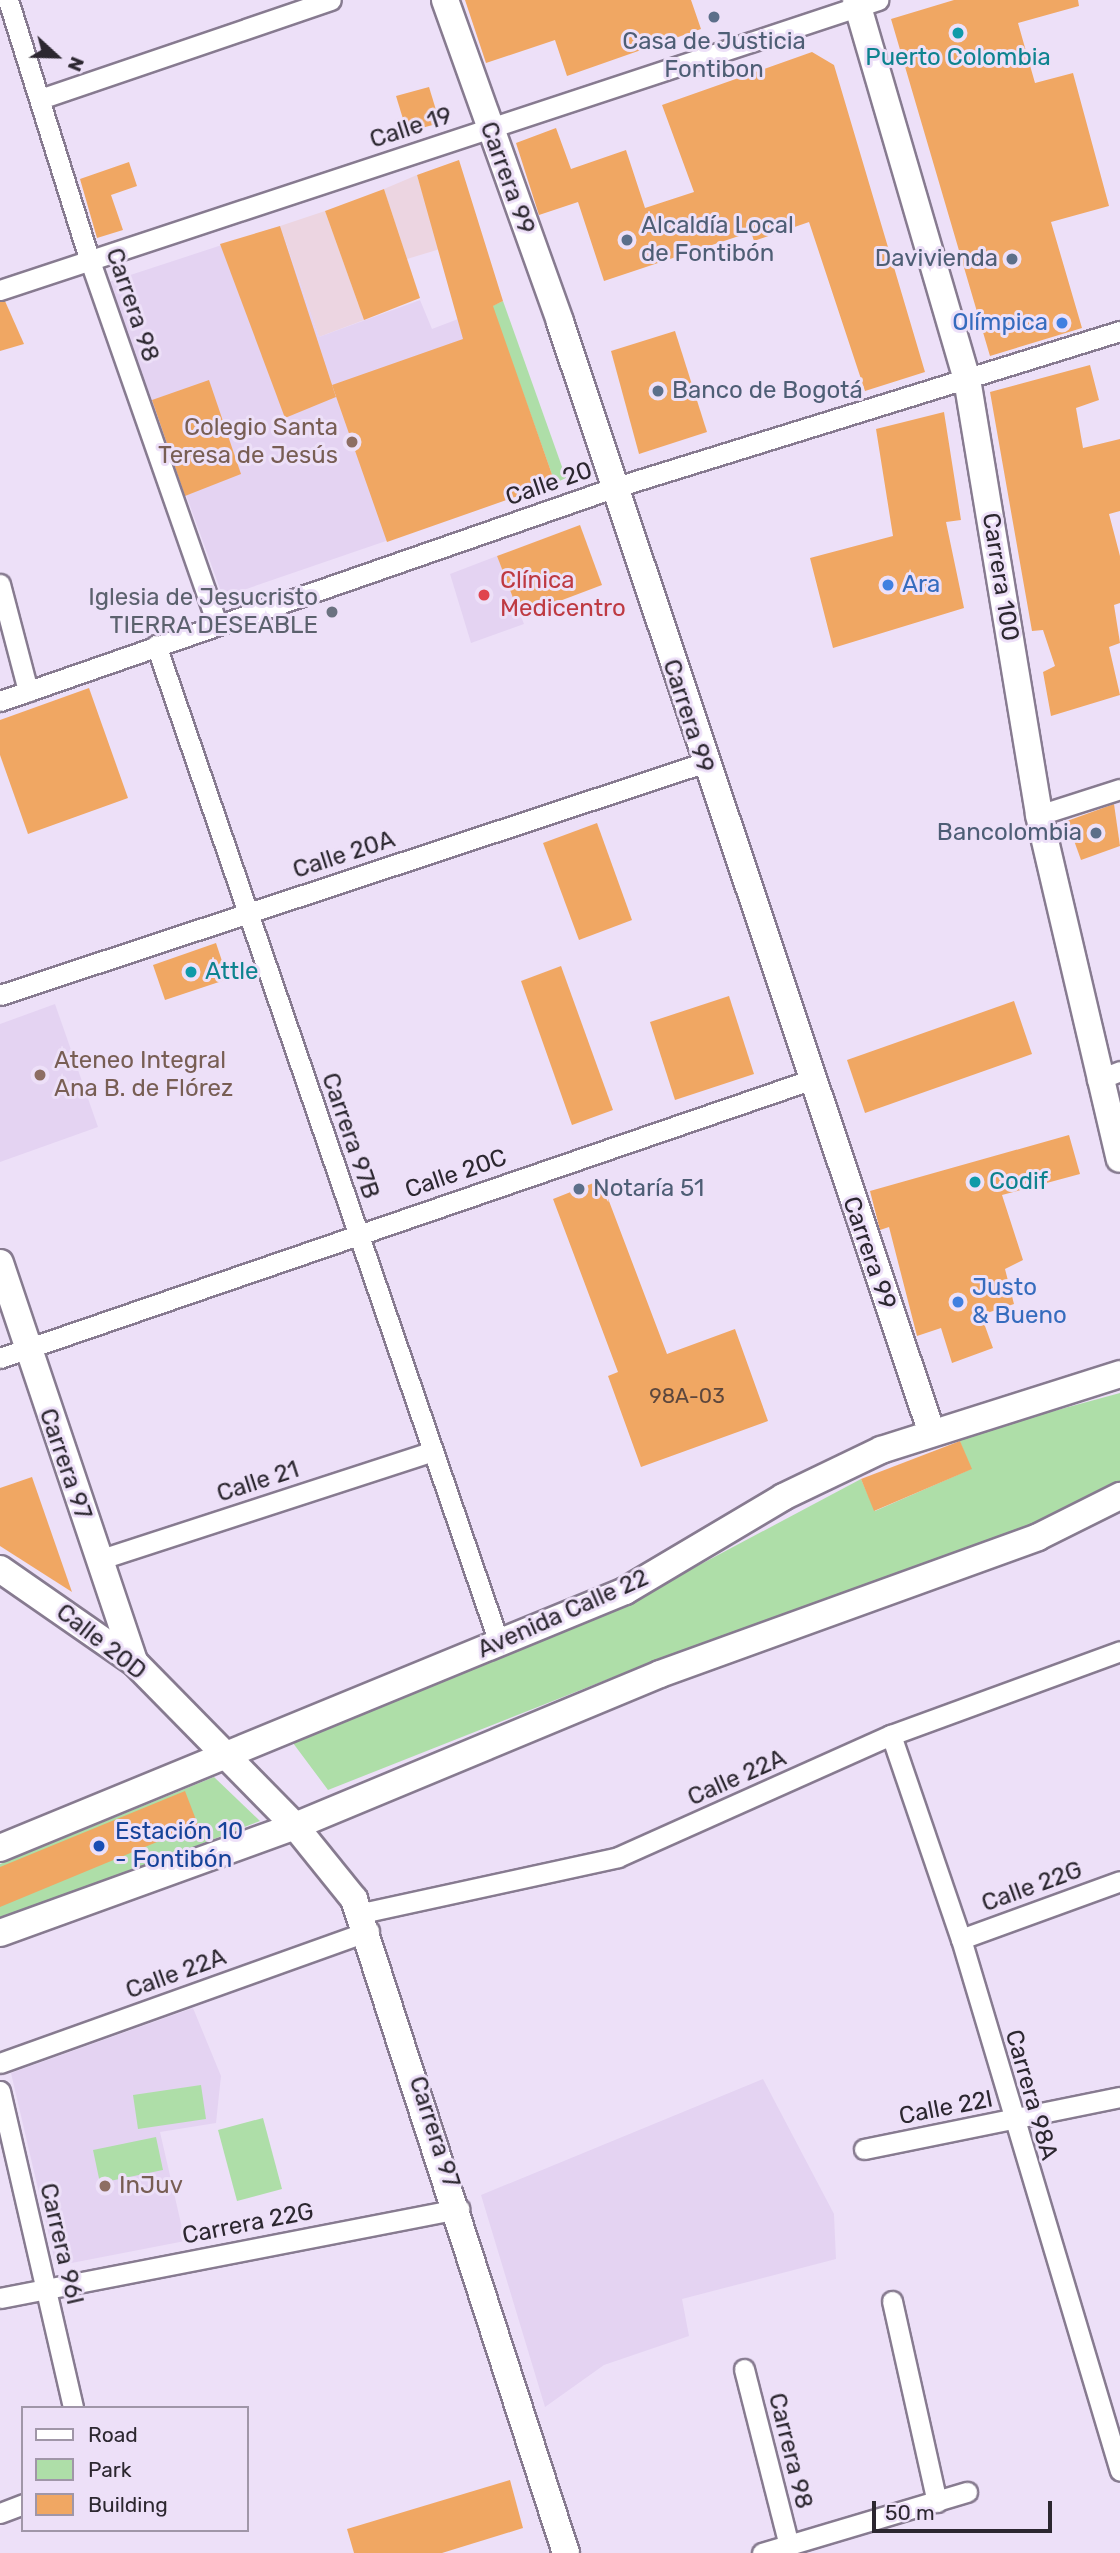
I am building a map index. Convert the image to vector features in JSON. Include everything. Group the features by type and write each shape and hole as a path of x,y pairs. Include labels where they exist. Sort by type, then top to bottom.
{"main road":[{"name":"Carrera 99","path":"445,0 613,488 703,763 931,1431"},
{"name":"Carrera 100","path":"864,2 967,379 1039,815 1109,1076 1120,1159"},
{"name":"Carrera 97","path":"0,1263 26,1348 135,1663"},
{"name":"Avenida Calle 22","path":"0,1848 625,1591 808,1483 931,1431 1120,1374"},
{"path":"0,1933 295,1826 660,1674 1038,1537 1120,1496"},
{"path":"1038,1537 1120,1521"},
{"name":"Calle 20D","path":"0,1569 135,1663 223,1755"},
{"name":"Carrera 97","path":"223,1755 295,1826 366,1922 566,2553"}],"street":[{"name":"Carrera 98","path":"8,0 90,261 217,624"},
{"path":"40,99 331,0"},
{"name":"Calle 19","path":"0,290 864,2"},
{"name":"Calle 20","path":"0,701 613,488 1120,331"},
{"path":"0,584 28,691"},
{"name":"Carrera 97B","path":"156,645 499,1643"},
{"name":"Calle 20A","path":"0,995 703,763"},
{"path":"1039,815 1120,789"},
{"name":"Calle 20C","path":"0,1358 810,1080"},
{"name":"Calle 21","path":"98,1560 433,1451"},
{"name":"Calle 22A","path":"0,2063 366,1922 618,1857 891,1735 1120,1651"},
{"name":"Carrera 98A","path":"891,1735 961,1939 1012,2120 1114,2426 1120,2471"},
{"name":"Calle 22G","path":"961,1939 1120,1881"},
{"name":"Carrera 96I","path":"0,2091 73,2406"},
{"name":"Calle 22I","path":"864,2149 1120,2097"},
{"name":"Carrera 22G","path":"46,2288 459,2209"},
{"path":"0,2298 46,2288"},
{"path":"892,2301 937,2502"},
{"name":"Carrera 98","path":"744,2369 789,2546"},
{"path":"762,2553 967,2493"},
{"path":"0,2513 21,2505"}],"shaded area":[{"path":"417,175 440,249 407,259 384,189"},
{"path":"325,211 364,320 319,337 280,226"},
{"name":"Colegio Santa Teresa de Jesús","path":"280,226 319,337 420,300 432,329 492,306 555,483 223,597 109,282"},
{"name":"Clínica Medicentro","path":"497,556 524,624 471,643 450,574"},
{"name":"Ateneo Integral Ana B. de Flórez","path":"55,1004 98,1127 0,1162 0,1024"},
{"name":"InJuv","path":"193,2008 221,2076 216,2123 160,2132 185,2241 56,2266 11,2073"},
{"path":"763,2079 834,2214 836,2259 682,2299 689,2336 604,2365 545,2407 481,2195"}],"green space":[{"path":"503,301 566,478 555,483 492,306"},
{"path":"1120,1393 1120,1482 1079,1507 611,1678 328,1790 293,1743 611,1612 861,1479 875,1511 971,1469 958,1437"},
{"path":"214,1777 260,1821 0,1923 0,1864"},
{"path":"201,2085 206,2119 138,2129 133,2095"},
{"path":"263,2118 282,2189 237,2201 218,2130"},
{"path":"156,2137 163,2170 100,2183 93,2150"}],"building":[{"path":"465,0 691,0 701,29 567,76 555,40 486,63"},
{"path":"954,0 1078,0 1079,6 1018,23 1035,83 1073,73 1109,206 1051,222 1082,328 990,356 891,19"},
{"path":"812,52 834,65 925,372 865,391 809,222 754,241 751,232 604,281 578,202 539,215 516,143 556,128 571,169 626,150 645,208 694,192 662,105"},
{"path":"429,87 440,123 407,132 396,96"},
{"path":"459,160 503,301 493,306 555,483 387,542 332,385 463,339 417,175"},
{"path":"129,162 137,186 111,195 123,230 97,238 80,179"},
{"path":"384,189 420,298 364,320 325,211"},
{"path":"280,226 336,397 285,418 220,244"},
{"path":"5,301 24,344 0,351 0,302"},
{"name":"Banco de Bogotá","path":"675,331 707,432 639,454 611,351"},
{"path":"1090,365 1099,400 1076,408 1083,448 1120,439 1120,511 1109,514 1120,556 1120,603 1114,605 1120,643 1109,647 1120,695 1051,716 1043,672 1055,666 1043,630 1032,631 990,392"},
{"path":"209,380 241,474 185,496 152,400"},
{"name":"Ara","path":"944,412 961,520 946,522 964,608 833,648 810,558 893,536 876,429"},
{"path":"580,525 602,585 520,616 497,556"},
{"path":"89,688 128,798 28,834 0,755 0,720"},
{"name":"Bancolombia","path":"1114,804 1120,846 1081,860 1067,821"},
{"path":"597,823 632,920 579,940 543,843"},
{"name":"Attle","path":"216,943 228,979 165,1000 153,965"},
{"path":"561,966 613,1110 572,1125 521,981"},
{"path":"729,996 754,1074 675,1100 650,1022"},
{"path":"1014,1001 1032,1054 865,1113 847,1060"},
{"path":"1069,1135 1080,1174 1002,1195 1023,1260 1005,1269 1014,1304 981,1315 993,1348 952,1363 941,1328 917,1336 889,1227 880,1230 870,1191"},
{"path":"601,1180 667,1354 735,1329 768,1421 641,1467 608,1376 618,1372 553,1199"},
{"path":"960,1441 972,1469 874,1511 861,1479"},
{"path":"32,1477 72,1592 0,1546 0,1488"},
{"name":"Estación 10 - Fontibón","path":"185,1791 198,1825 0,1907 0,1867"},
{"path":"510,2480 523,2528 442,2553 354,2553 347,2529"}],"place":[{"name":"Casa de Justicia Fontibon","path":"714,17"},
{"name":"Puerto Colombia","path":"958,33"},
{"name":"Alcaldía Local de Fontibón","path":"627,240"},
{"name":"Davivienda","path":"1012,259"},
{"name":"Olímpica","path":"1062,323"},
{"name":"Banco de Bogotá","path":"658,391"},
{"name":"Colegio Santa Teresa de Jesús","path":"352,442"},
{"name":"Ara","path":"888,585"},
{"name":"Clínica Medicentro","path":"484,595"},
{"name":"Iglesia de Jesucristo TIERRA DESEABLE","path":"332,612"},
{"name":"Bancolombia","path":"1096,833"},
{"name":"Attle","path":"191,972"},
{"name":"Ateneo Integral Ana B. de Flórez","path":"40,1075"},
{"name":"Codif","path":"975,1182"},
{"name":"Notaría 51","path":"579,1189"},
{"name":"Justo & Bueno","path":"958,1302"},
{"name":"Estación 10 - Fontibón","path":"99,1846"},
{"name":"InJuv","path":"105,2186"}]}
